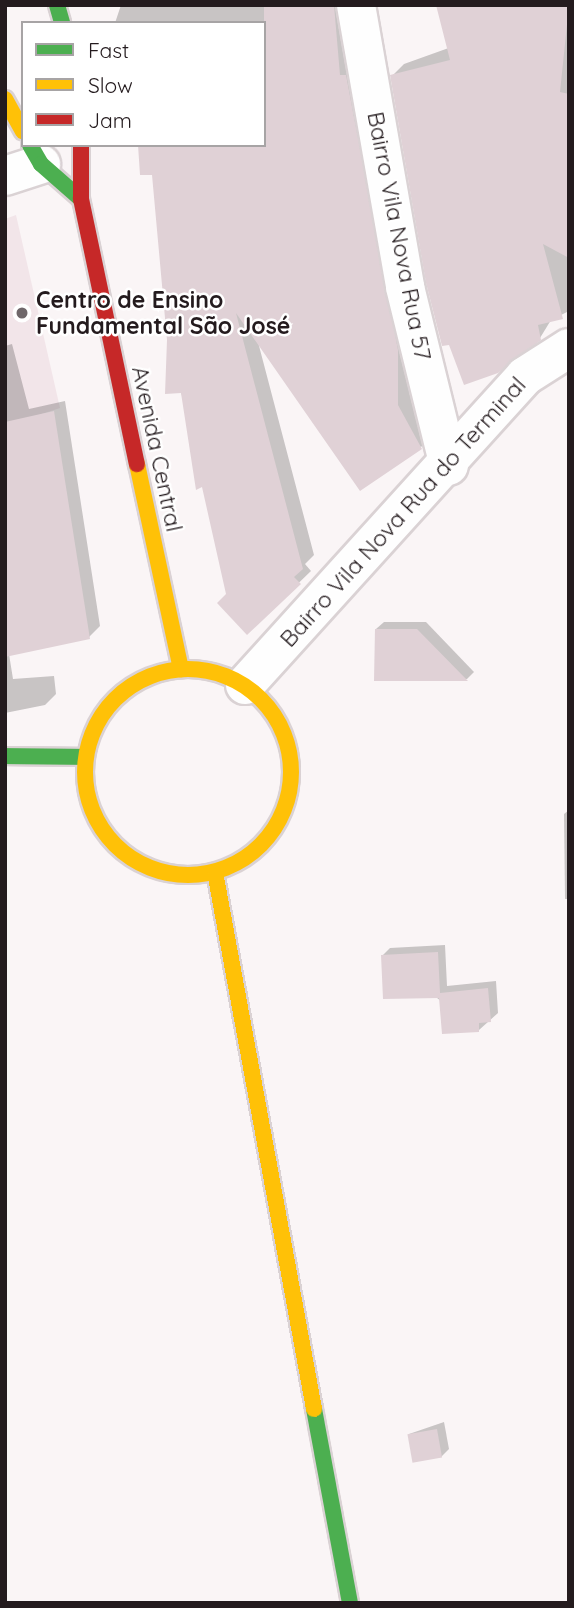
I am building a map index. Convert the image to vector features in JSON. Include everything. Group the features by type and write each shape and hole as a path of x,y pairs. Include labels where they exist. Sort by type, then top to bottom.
{"street":[{"name":"Bairro Vila Nova Rua 57","path":"356,5 405,287 449,466"},
{"path":"5,99 21,127"},
{"name":"Avenida Central","path":"81,147 81,199 181,668"},
{"path":"5,176 36,155 81,199"},
{"name":"Bairro Vila Nova Rua do Terminal","path":"246,685 449,466 525,376 569,348"},
{"path":"181,668 215,672 246,685 285,733 292,768 287,803 260,847 215,872 182,875 151,868 123,852 91,809 85,757 96,724 118,696 147,677 181,668"},
{"path":"5,756 85,757"},
{"path":"215,872 350,1603"}],"shaded area":[{"name":"Centro de Ensino Fundamental São José","path":"16,215 60,408 5,426 5,219"}],"building":[{"path":"264,5 334,5 340,75 346,75 398,350 398,405 422,449 360,491 236,313 303,569 294,577 301,584 247,635 217,603 226,594 202,487 196,490 181,393 165,394 167,340 152,175 140,175 138,147 266,147"},
{"path":"436,5 569,5 560,92 569,94 569,258 543,244 563,319 538,325 541,340 498,373 464,385 449,345 442,346 426,283 390,75 450,60"},
{"path":"54,411 90,639 5,657 5,422"},
{"path":"375,629 417,629 468,681 374,681"},
{"path":"438,952 440,993 488,988 491,1022 479,1023 479,1032 442,1034 439,998 383,999 381,955"},
{"path":"437,1429 442,1458 412,1463 407,1434"}],"traffic: fast":[{"path":"57,5 61,21"},
{"path":"31,147 41,164 81,199"},
{"path":"5,756 85,757"},
{"path":"314,1409 350,1603"}],"traffic: slow":[{"path":"5,99 21,127"},
{"path":"137,464 181,669"},
{"path":"188,669 227,677 261,699 283,733 291,772 283,811 261,845 227,867 188,875 149,867 115,845 93,811 85,772 93,733 115,699 149,677 188,669"},
{"path":"215,872 314,1409"}],"traffic: jam":[{"path":"81,147 81,199 137,464"}],"place":[{"name":"Centro de Ensino Fundamental São José","path":"22,313"}]}
